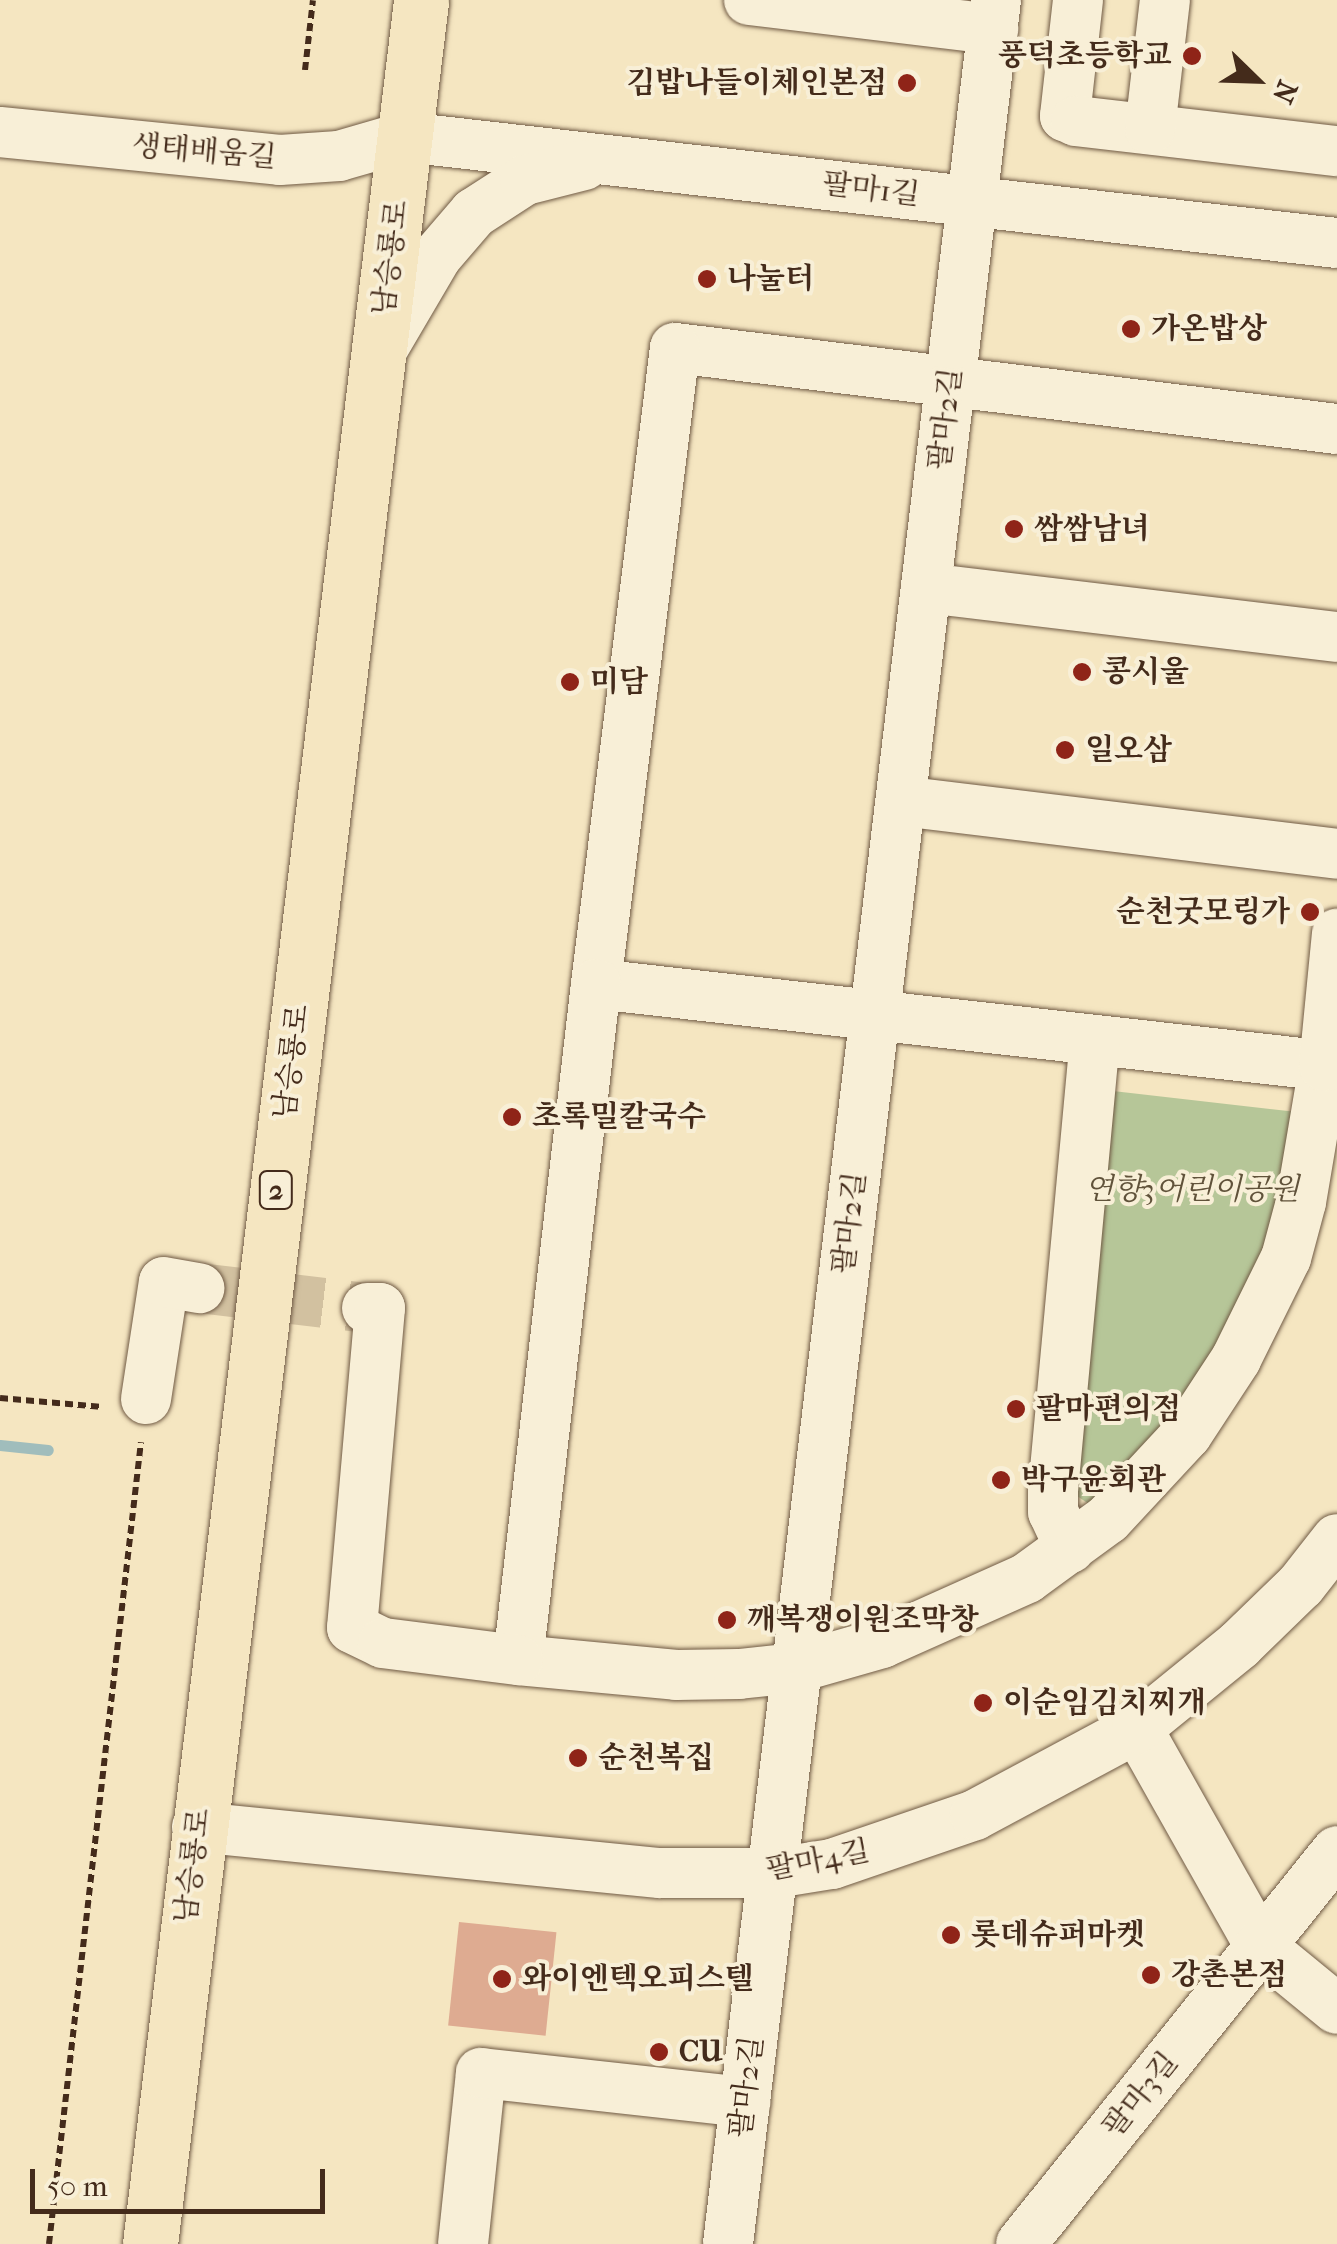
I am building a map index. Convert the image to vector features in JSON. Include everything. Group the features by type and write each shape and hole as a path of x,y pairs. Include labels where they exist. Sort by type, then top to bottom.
{"main road":[{"name":"남승룡로","path":"150,2244 197,1827 421,0"}],"street":[{"path":"749,0 995,14"},
{"path":"1078,0 1065,116 1337,151"},
{"path":"1150,129 1165,0"},
{"name":"팔마2길","path":"728,2244 995,14"},
{"name":"생태배움길","path":"0,132 280,160 339,156 406,137"},
{"name":"팔마1길","path":"406,137 1337,244"},
{"path":"380,353 437,256 474,213 525,180 606,159"},
{"path":"518,1660 675,348 1337,429"},
{"path":"926,588 1337,638"},
{"path":"901,801 1337,854"},
{"path":"367,1308 380,1308 352,1628 383,1643 518,1660 709,1676 795,1668 882,1644 1027,1578 1108,1519 1187,1434 1264,1306 1286,1258 1330,1066 1337,934"},
{"path":"596,984 1330,1066"},
{"path":"1070,1548 1053,1512 1054,1491 1095,1041"},
{"path":"146,1399 164,1282 199,1288"},
{"name":"팔마4길","path":"197,1827 660,1873 774,1873 866,1854 975,1815 1136,1728 1251,1633 1301,1585 1337,1539"},
{"path":"1136,1728 1260,1946 1337,2009"},
{"name":"팔마3길","path":"1021,2244 1337,1851"},
{"path":"463,2244 481,2073 745,2102"}],"path":[{"path":"305,70 313,0"},
{"path":"0,1398 95,1409 146,1399 50,2244"}],"green space":[{"name":"연향3어린이공원","path":"1113,1091 1297,1112 1264,1256 1235,1333 1101,1512 1074,1494"}],"building":[{"name":"와이엔텍오피스텔","path":"459,1922 556,1932 546,2036 448,2025"}],"waterway":[{"path":"0,1445 48,1450"}],"tunnel":[{"path":"199,1288 367,1308"}],"place":[{"name":"풍덕초등학교","path":"1192,56"},
{"name":"김밥나들이체인본점","path":"907,83"},
{"name":"나눌터","path":"707,279"},
{"name":"가온밥상","path":"1131,329"},
{"name":"쌈쌈남녀","path":"1014,529"},
{"name":"콩시울","path":"1082,672"},
{"name":"미담","path":"570,682"},
{"name":"일오삼","path":"1065,750"},
{"name":"순천굿모링가","path":"1310,912"},
{"name":"초록밀칼국수","path":"512,1117"},
{"name":"팔마편의점","path":"1016,1409"},
{"name":"박구윤회관","path":"1001,1480"},
{"name":"깨복쟁이원조막창","path":"727,1620"},
{"name":"이순임김치찌개","path":"983,1703"},
{"name":"순천복집","path":"578,1758"},
{"name":"롯데슈퍼마켓","path":"951,1935"},
{"name":"강촌본점","path":"1151,1975"},
{"name":"와이엔텍오피스텔","path":"502,1979"},
{"name":"CU","path":"659,2052"}]}
